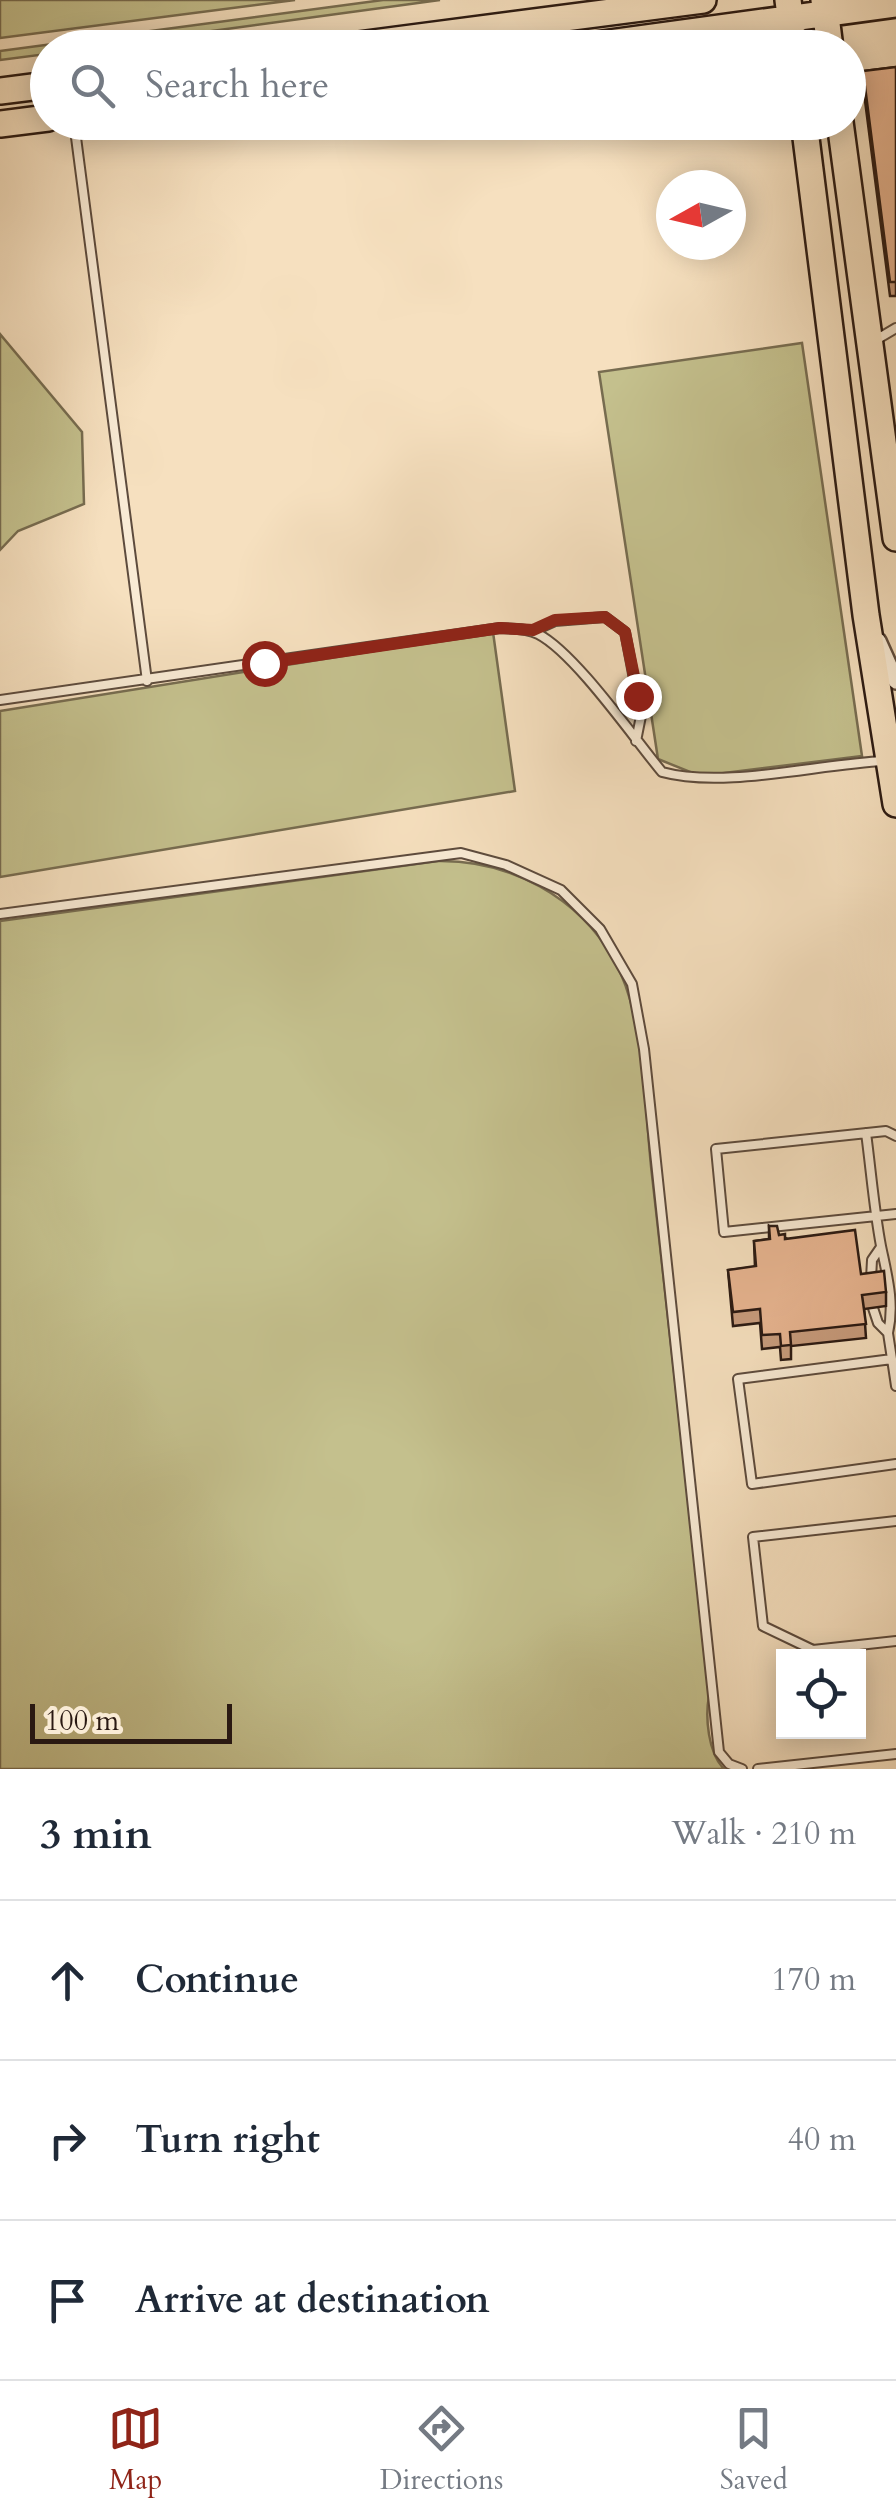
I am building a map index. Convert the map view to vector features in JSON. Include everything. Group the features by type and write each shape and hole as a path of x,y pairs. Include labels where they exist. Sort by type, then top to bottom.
{"main road":[{"path":"473,30 704,0"},
{"path":"854,10 896,4"},
{"path":"679,30 790,9 825,7 896,21"},
{"path":"0,91 30,87"},
{"path":"0,124 30,120"},
{"path":"806,140 866,615 896,804"},
{"path":"842,140 870,344 889,438 896,538"}],"street":[{"path":"866,615 896,681"}],"lane":[{"path":"76,140 147,681"},
{"path":"870,344 896,328"},
{"path":"0,700 500,628 533,630 555,620 605,617 625,632 641,716 636,741"},
{"path":"533,630 574,666 662,772 681,777 751,774 889,760"},
{"path":"0,914 461,853 506,864 561,890 600,929 632,984 644,1049 719,1752 728,1764 742,1769"},
{"path":"896,1136 886,1131 716,1149 724,1232 896,1214"},
{"path":"866,1133 881,1247 888,1267 892,1318 888,1333 896,1386"},
{"path":"871,1287 872,1260 881,1247"},
{"path":"874,1308 878,1323 888,1333"},
{"path":"892,1359 738,1379 752,1484 896,1464"},
{"path":"896,1521 753,1537 763,1626 813,1650 896,1642"},
{"path":"758,1769 896,1754"}],"shaded area":[{"path":"0,0 295,0 62,30 30,30 30,34 0,38"},
{"path":"383,0 440,0 219,30 158,30"},
{"path":"30,47 30,56 0,60 0,51"},
{"path":"0,334 82,432 84,504 18,531 0,550"},
{"path":"802,343 862,756 700,776 658,759 599,372"},
{"path":"493,632 515,791 0,877 0,711"},
{"path":"438,861 491,867 540,886 582,918 614,960 625,983 642,1065 709,1696 709,1734 714,1754 724,1769 0,1769 0,921"}],"building":[{"path":"896,67 896,282 890,282 866,71"},
{"path":"769,1226 777,1226 779,1235 785,1234 785,1239 855,1230 861,1274 884,1271 886,1292 862,1295 866,1324 790,1332 791,1345 781,1346 780,1334 762,1335 760,1309 733,1312 728,1270 756,1266 754,1241 770,1239"}],"route":[{"path":"264,663 500,628 533,630 555,620 605,617 625,632 638,696"}]}
